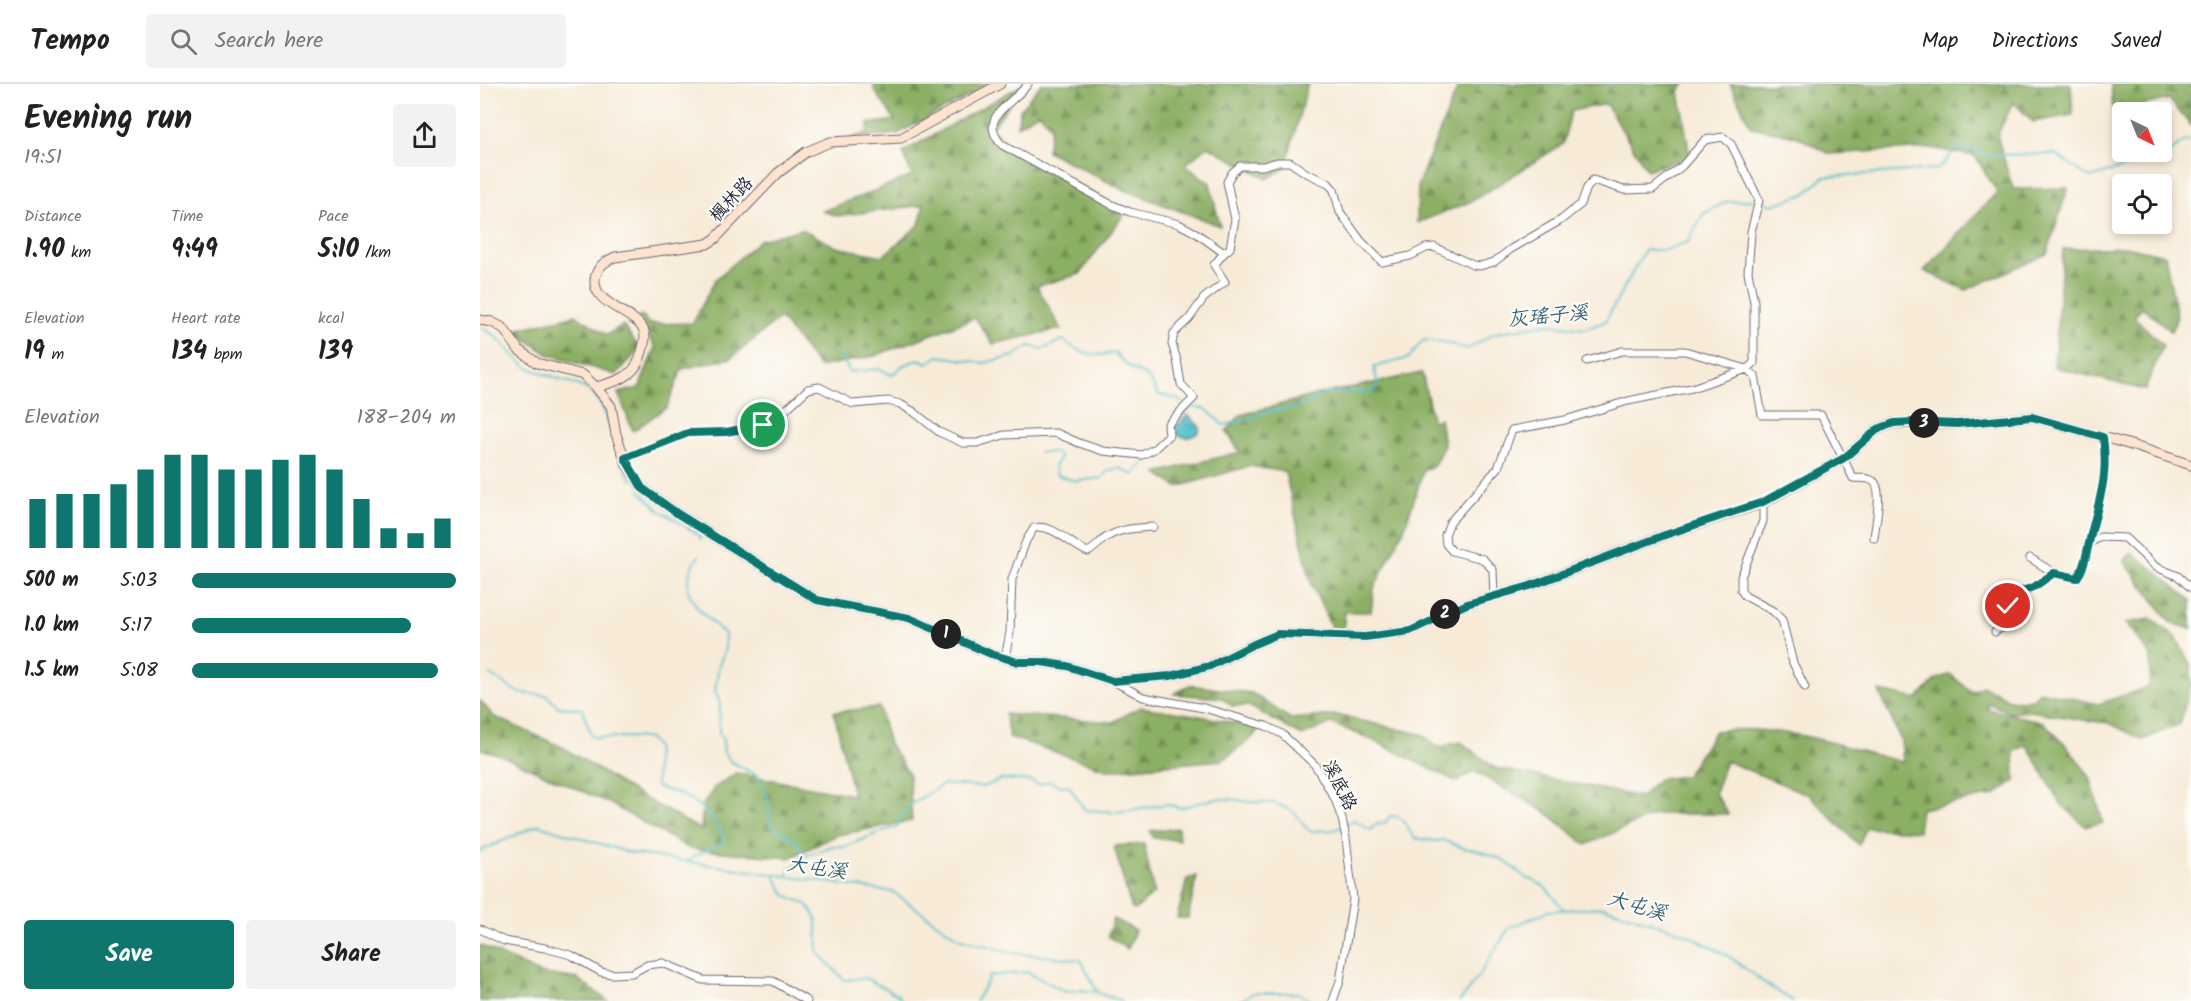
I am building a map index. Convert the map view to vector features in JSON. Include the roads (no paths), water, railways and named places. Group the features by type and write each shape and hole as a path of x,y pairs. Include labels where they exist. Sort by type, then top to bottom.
{"street":[{"name":"楓林路","path":"596,387 629,375 637,366 645,339 644,331 639,325 596,290 594,280 605,261 615,257 707,244 715,239 778,173 806,152 830,142 901,138 1000,84"},
{"path":"1028,84 995,115 994,132 1002,145 1110,204 1130,212 1179,224 1224,253"},
{"path":"625,458 688,433 726,432 763,425 780,415 808,388 819,387 853,404 888,401 900,404 939,432 963,443 977,444 1004,435 1056,433 1103,451 1142,455 1154,449 1169,435 1168,424 1194,398 1181,384 1178,360 1172,344 1174,333 1189,319 1204,298 1225,282 1214,265 1230,248 1235,219 1227,182 1240,166 1263,166 1277,162 1290,162 1328,183 1334,190 1340,212 1361,241 1382,262 1410,256 1426,248 1434,247 1480,266 1494,262 1511,249 1561,220 1581,204 1593,180 1624,190 1653,189 1682,166 1705,140 1723,136 1731,144 1758,200 1751,232 1748,272 1754,302 1754,363 1747,369 1692,388 1628,401 1564,420 1512,430 1498,468 1450,522 1445,535 1446,544 1452,551 1483,559 1493,570 1494,597"},
{"path":"480,320 492,322 502,328 519,350 537,363 583,375 596,387 611,406 616,434 625,458 642,488 678,514 817,600 909,618 1005,658 1018,662 1041,662 1067,666 1113,681 1170,676 1210,666 1278,634 1365,637 1410,631 1467,604 1599,561 1665,535 1763,502 1844,458 1878,429 1894,423 1957,424 2032,417 2191,465"},
{"path":"1587,361 1622,351 1685,351 1747,369 1755,376 1762,416 1821,415 1853,478 1870,479 1877,487 1879,494 1874,538"},
{"path":"2030,558 2054,573 2077,578 2086,558 2104,487 2106,461 2103,437"},
{"path":"1763,502 1763,521 1741,577 1741,590 1745,596 1773,611 1782,620 1793,663 1805,687"},
{"path":"1005,658 1010,632 1012,579 1026,541 1034,528 1041,526 1048,529 1088,552 1095,549 1104,538 1123,529 1153,527"},
{"path":"2088,544 2100,537 2125,538 2156,567 2178,576 2191,588"},
{"path":"1995,632 2011,617 2008,606 2015,593 2034,587 2054,573"},
{"name":"溪底路","path":"1113,681 1143,697 1204,708 1266,726 1282,734 1315,765 1335,799 1342,820 1353,899 1340,981 1333,1001"},
{"path":"480,929 504,941 544,948 571,956 601,972 632,973 647,965 663,963 704,980 773,981 807,1001"}],"water":[{"path":"1188,415 1200,427 1196,434 1185,437 1176,433 1175,428"}],"waterway":[{"name":"灰瑤子溪","path":"1761,201 1772,205 1805,194 1824,177 1938,169 1959,146 1988,155 2055,154 2090,178 2167,154 2185,141 2191,140"},
{"name":"灰瑤子溪","path":"1191,407 1206,409 1223,425 1247,420 1266,412 1295,408 1327,393 1372,392 1378,386 1374,367 1409,358 1423,340 1444,342 1468,349 1495,333 1547,324 1584,329 1605,322 1645,250 1665,250 1688,242 1703,214 1726,202 1753,200"},
{"path":"480,328 494,335 529,368 581,387 593,394 607,419 623,466"},
{"name":"灰瑤子溪","path":"838,352 850,372 880,369 892,375 902,366 919,359 927,363 939,356 984,363 1014,356 1029,346 1043,349 1063,340 1088,353 1101,355 1115,353 1129,367 1148,377 1159,395 1182,402"},
{"path":"1172,432 1174,423 1191,407"},
{"path":"1039,452 1056,453 1060,457 1054,467 1057,475 1075,481 1102,478 1107,471 1120,468 1133,475 1153,453"},
{"path":"625,471 632,481"},
{"path":"639,490 659,510 695,532 700,539"},
{"path":"699,556 691,569 688,580 692,600 725,634 725,649 719,665 715,691 720,703 719,733 723,741 724,752 730,761 758,776 767,794 770,825 796,841 802,851 803,857 789,870 787,876"},
{"path":"490,675 519,693 546,695 559,707 582,709 592,737 650,739 656,747 656,787 680,794 702,807 713,819 725,841 687,862"},
{"path":"803,857 832,846 845,847 885,830 896,828 905,810 944,784 983,787 1002,779 1031,781 1039,785 1049,781 1060,786 1068,785 1085,810 1117,812 1167,804 1180,808 1213,799 1274,803 1295,813 1306,828 1312,832 1335,829 1355,820 1370,830 1375,825 1386,822 1390,816 1396,816 1403,820 1414,838 1443,840 1502,859 1528,879 1544,887 1564,910"},
{"name":"大屯溪","path":"480,851 538,825 630,853 893,892 960,939 1015,953 1081,960 1098,993 1123,1001"},
{"path":"774,874 785,895 808,905 817,920 818,952 844,980 865,978 898,995 902,1001"},
{"name":"大屯溪","path":"1460,1001 1509,928 1548,911 1604,907 1684,933 1727,955 1793,1001"},
{"path":"976,1001 990,976 1027,972 1066,992 1079,990 1097,992"},
{"name":"大屯溪","path":"1240,1001 1253,993 1298,993 1312,1001"},
{"name":"大屯溪","path":"2019,1001 2039,1001"}]}
